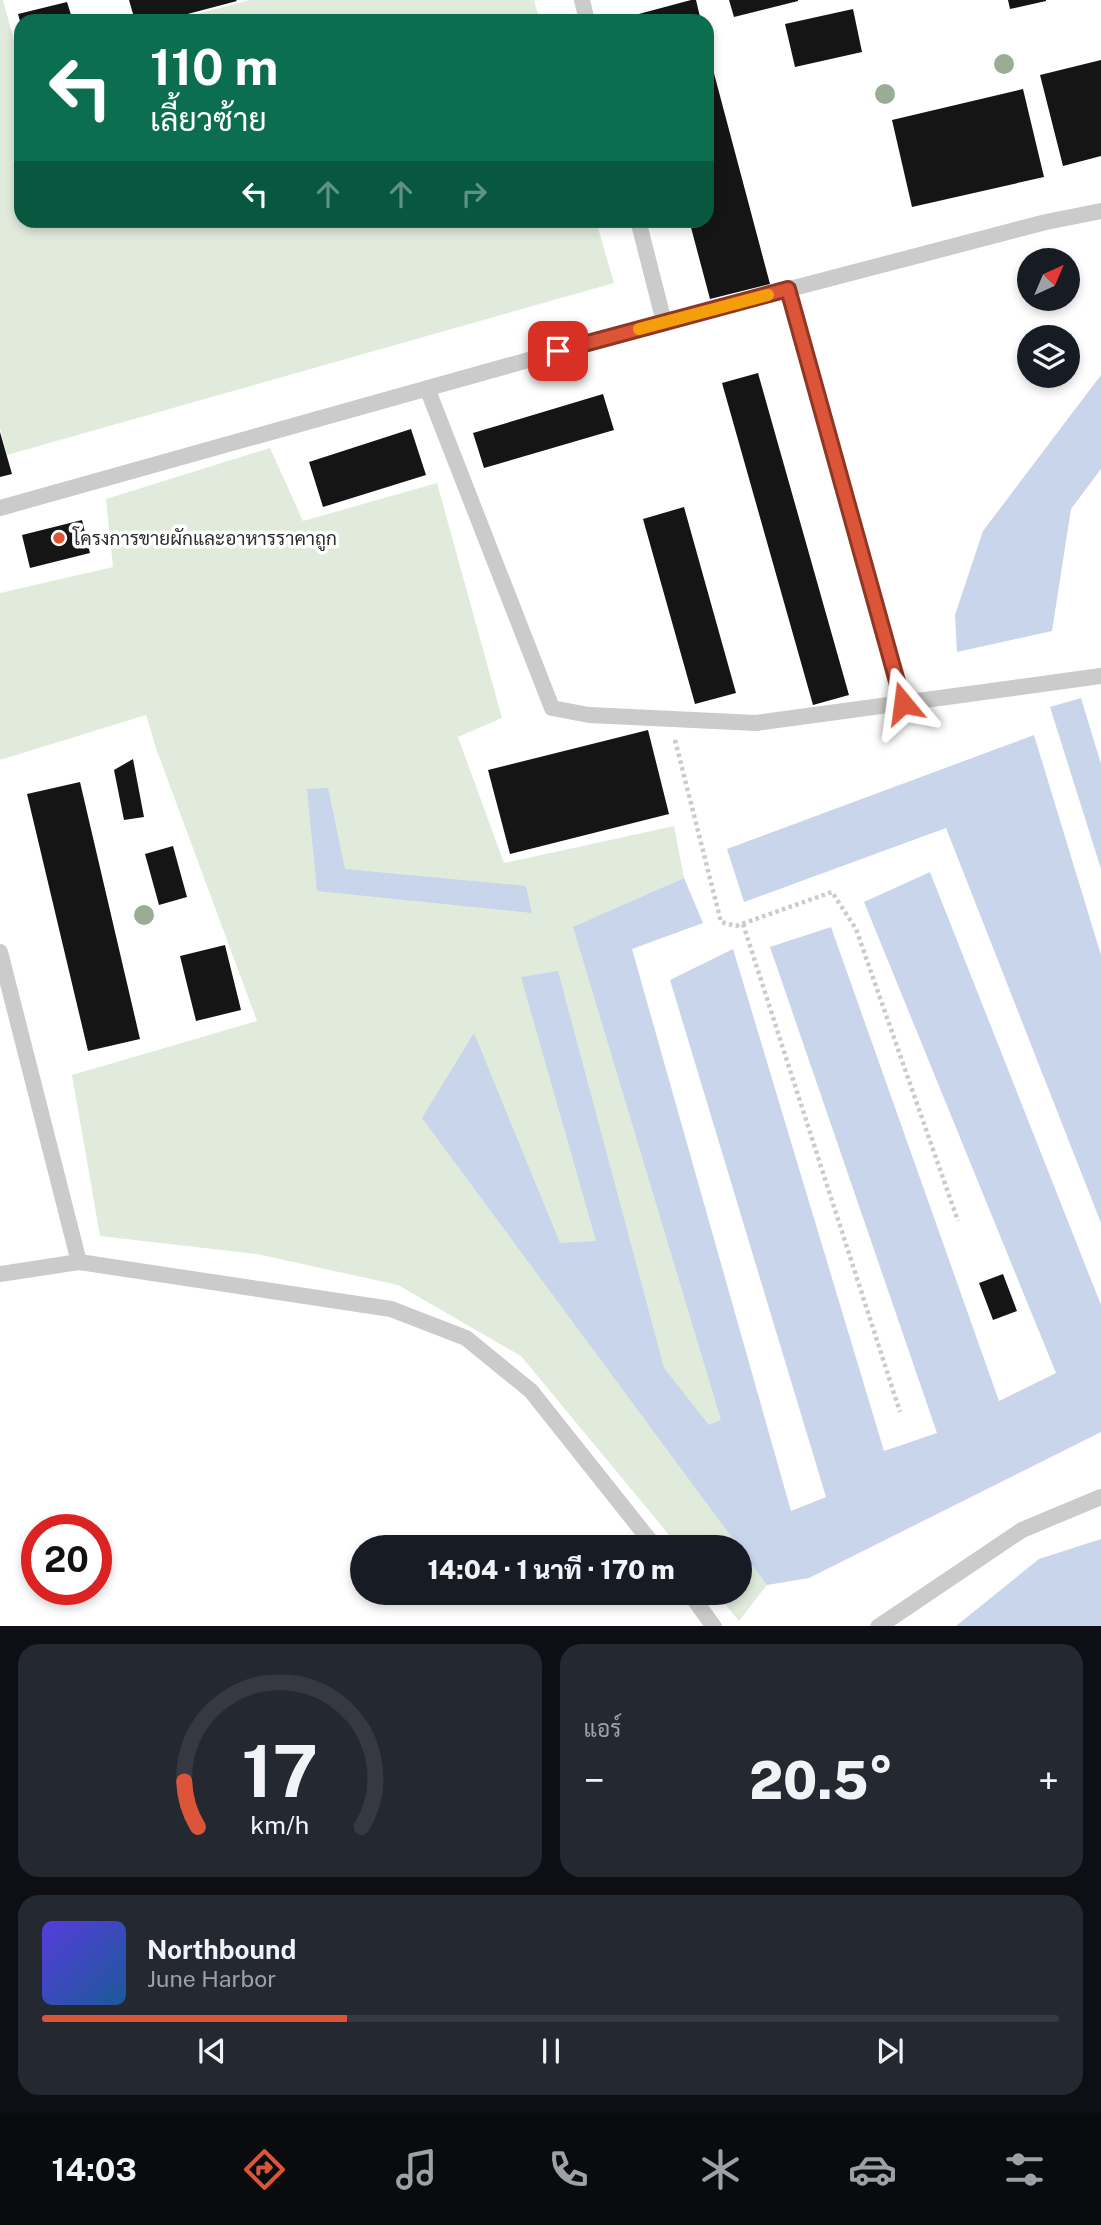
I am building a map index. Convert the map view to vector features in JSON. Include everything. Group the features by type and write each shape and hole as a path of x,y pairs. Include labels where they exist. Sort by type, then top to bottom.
{"lane":[{"path":"0,508 664,322 1046,222 1101,211"},
{"path":"640,228 664,322"},
{"path":"788,289 903,703"},
{"path":"427,388 552,708 589,715 756,723 1101,676"},
{"path":"0,953 79,1262"},
{"path":"0,1274 79,1262 391,1310 466,1338 530,1391 647,1535"},
{"path":"878,1626 1023,1530 1101,1497"},
{"path":"699,1605 714,1626"}],"path":[{"path":"670,719 721,922 736,926 832,892 856,929 958,1221"},
{"path":"743,924 901,1412"}],"green space":[{"path":"0,0 3,0 14,40 14,228 598,228 614,283 7,455 0,428"},
{"path":"250,0 534,0 538,14 197,14"},
{"path":"270,448 303,521 437,483 502,718 458,737 504,863 674,826 684,878 574,927 722,1420 767,1585 752,1604 752,1535 669,1535 521,1356 398,1285 257,1254 100,1236 72,1075 257,1021 146,715 0,760 0,593 113,567 106,499"},
{"path":"726,1605 751,1605 739,1621"}],"water":[{"path":"1101,375 1101,469 1071,509 1052,631 957,652 955,615 983,531"},
{"path":"1081,698 1101,764 1101,869 1050,707"},
{"path":"1034,735 1101,955 1101,1223 946,828 744,902 727,849"},
{"path":"328,788 345,869 526,886 532,913 317,891 307,789"},
{"path":"930,872 1101,1305 1101,1432 809,1578 767,1585 752,1565 752,1535 730,1535 422,1118 474,1033 560,1243 596,1241 521,977 558,971 664,1368 709,1425 721,1420 573,927 684,878 703,923 632,949 791,1511 826,1497 670,980 733,949 884,1451 937,1433 770,947 831,927 999,1401 1056,1373 864,902"},
{"path":"1101,1539 1101,1626 956,1626 1039,1559"}],"building":[{"path":"129,0 237,1 188,14 133,14"},
{"path":"696,0 699,14 639,14"},
{"path":"729,0 798,0 798,1 734,17"},
{"path":"1008,0 1046,0 1046,1 1010,9"},
{"path":"67,2 71,14 18,14"},
{"path":"853,9 862,52 795,67 785,24"},
{"path":"1101,60 1101,156 1063,166 1040,75"},
{"path":"714,73 770,284 710,299 691,228 714,228"},
{"path":"1023,89 1044,177 912,207 892,120"},
{"path":"758,373 849,695 813,705 722,383"},
{"path":"603,394 614,430 484,468 473,433"},
{"path":"411,429 426,475 323,507 309,462"},
{"path":"0,432 12,474 0,477"},
{"path":"684,507 736,693 695,704 643,519"},
{"path":"82,520 90,553 30,568 22,535"},
{"path":"648,730 669,814 510,854 488,770"},
{"path":"133,759 144,817 124,820 114,770"},
{"path":"80,782 140,1039 88,1051 27,794"},
{"path":"173,846 187,897 159,905 145,854"},
{"path":"225,945 241,1010 196,1021 180,956"},
{"path":"1003,1274 1017,1311 993,1320 979,1283"}],"slow traffic":[{"path":"639,329 768,295"}],"place":[{"name":"โครงการขายผักและอาหารราคาถูก","path":"59,538"}],"route":[{"path":"558,351 788,289 903,703"}]}
